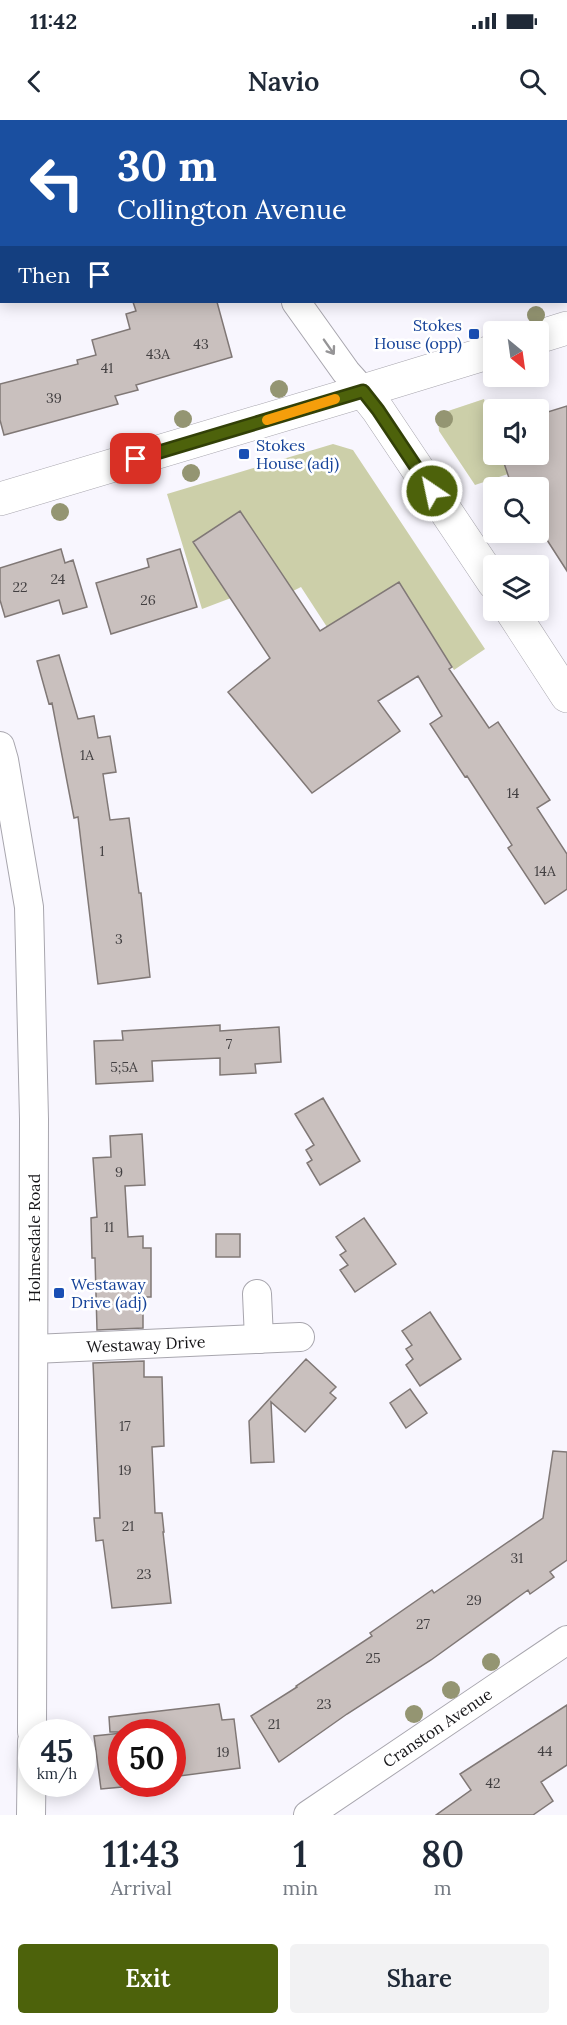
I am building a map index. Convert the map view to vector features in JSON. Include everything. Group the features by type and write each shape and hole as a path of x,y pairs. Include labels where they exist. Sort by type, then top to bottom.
{"main road":[{"path":"549,334 567,328"},
{"path":"0,499 483,354"},
{"path":"363,391 483,567"},
{"path":"519,621 567,696"}],"street":[{"path":"297,303 346,372 363,391"},
{"name":"Holmesdale Road","path":"0,746 28,907 34,1131 32,1719"},
{"path":"257,1294 259,1339"},
{"name":"Westaway Drive","path":"34,1349 300,1337"},
{"name":"Cranston Avenue","path":"308,1815 567,1640"},
{"path":"31,1797 31,1815"}],"green space":[{"path":"483,399 483,465 505,465 508,474 499,477 483,477 483,482 475,485 439,431 438,419 442,413"},
{"path":"333,444 353,450 485,649 454,670 399,582 327,627 301,587 293,591 240,511 193,542 231,598 202,609 167,494"}],"building":[{"path":"133,303 217,303 232,357 136,385 138,390 115,396 118,404 4,435 0,420 0,384 78,364 77,360 96,355 92,340 130,329 126,314 136,311"},
{"path":"567,406 567,571 549,543 549,477 509,477 505,465 549,465 549,412"},
{"path":"240,511 320,631 399,582 452,667 449,669 489,728 498,722 550,800 537,808 567,854 567,889 545,904 508,848 512,845 430,724 442,716 418,676 378,701 400,731 312,793 228,692 270,658 193,542"},
{"path":"61,549 65,563 73,560 87,607 63,614 59,600 5,617 0,600 0,568"},
{"path":"180,549 197,607 111,634 96,583 149,567 147,559"},
{"path":"59,655 78,719 94,716 98,738 110,736 116,772 103,774 110,820 129,818 139,893 141,893 150,977 98,984 78,817 74,818 52,703 49,704 37,661"},
{"path":"220,1025 220,1031 279,1027 281,1062 255,1064 256,1073 220,1075 220,1058 152,1061 153,1081 96,1084 94,1041 123,1040 122,1031"},
{"path":"323,1098 360,1161 320,1185 307,1163 312,1160 306,1150 314,1145 295,1114"},
{"path":"142,1134 145,1185 125,1186 128,1237 143,1236 143,1248 151,1248 151,1297 143,1297 143,1328 97,1330 95,1258 92,1258 91,1218 97,1217 93,1158 111,1157 110,1136"},
{"path":"364,1218 396,1264 355,1292 340,1270 348,1265 340,1255 346,1251 336,1237"},
{"path":"216,1234 240,1234 240,1257 216,1257"},
{"path":"430,1312 461,1359 420,1386 406,1365 413,1359 406,1349 412,1345 402,1331"},
{"path":"306,1359 336,1387 330,1393 336,1398 305,1432 271,1402 274,1462 251,1463 249,1421"},
{"path":"144,1361 144,1377 162,1377 164,1446 152,1447 155,1513 162,1513 171,1603 112,1608 103,1540 96,1541 94,1518 100,1518 93,1363"},
{"path":"410,1389 427,1413 406,1428 390,1403"},
{"path":"553,1451 567,1452 567,1560 550,1572 554,1577 530,1594 528,1590 431,1660 347,1714 279,1762 251,1716 372,1636 370,1633 432,1590 434,1593 543,1518"},
{"path":"219,1704 222,1720 234,1719 240,1768 186,1775 186,1719 109,1719 109,1717"},
{"path":"567,1705 567,1765 541,1782 553,1801 533,1815 436,1815 471,1790 460,1774"},
{"path":"108,1734 108,1788 101,1789 96,1736"}],"slow traffic":[{"path":"267,420 335,399"}],"place":[{"name":"Stokes House (opp)","path":"474,334"},
{"name":"Stokes House (adj)","path":"244,454"},
{"name":"Westaway Drive (adj)","path":"59,1293"}],"route":[{"path":"136,459 363,391 432,491"}]}
